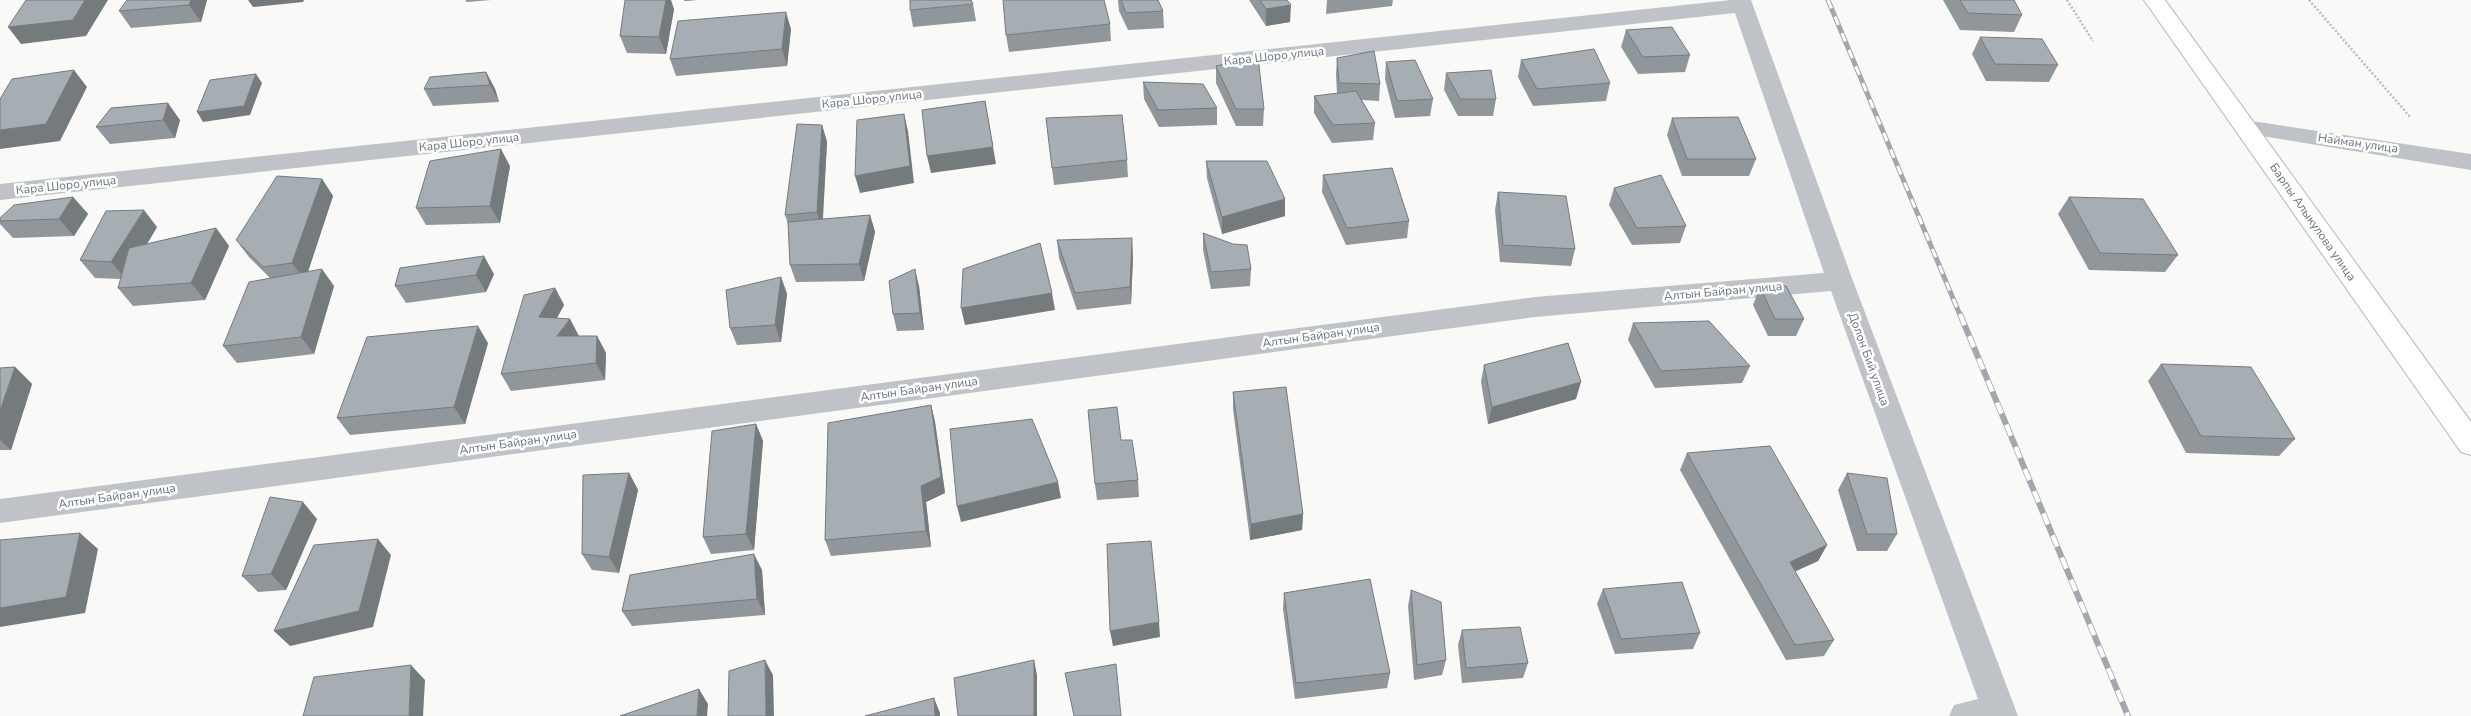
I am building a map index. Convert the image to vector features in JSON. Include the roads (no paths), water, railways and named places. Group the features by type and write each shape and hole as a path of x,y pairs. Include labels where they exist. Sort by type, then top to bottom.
{"main road":[{"name":"Барпы Алыкулова улица","path":"2154,0 2471,444"}],"street":[{"name":"Кара Шоро улица","path":"0,192 1742,3"},
{"name":"Долон Бий улица","path":"1742,3 1840,281 2000,714"},
{"name":"Найман улица","path":"2246,127 2443,156 2471,162"},
{"name":"Алтын Байран улица","path":"0,511 1535,307 1840,281"},
{"path":"1966,716 2000,714"}],"railway":[{"path":"1828,0 1960,315"},
{"path":"1960,314 2128,716"}]}
